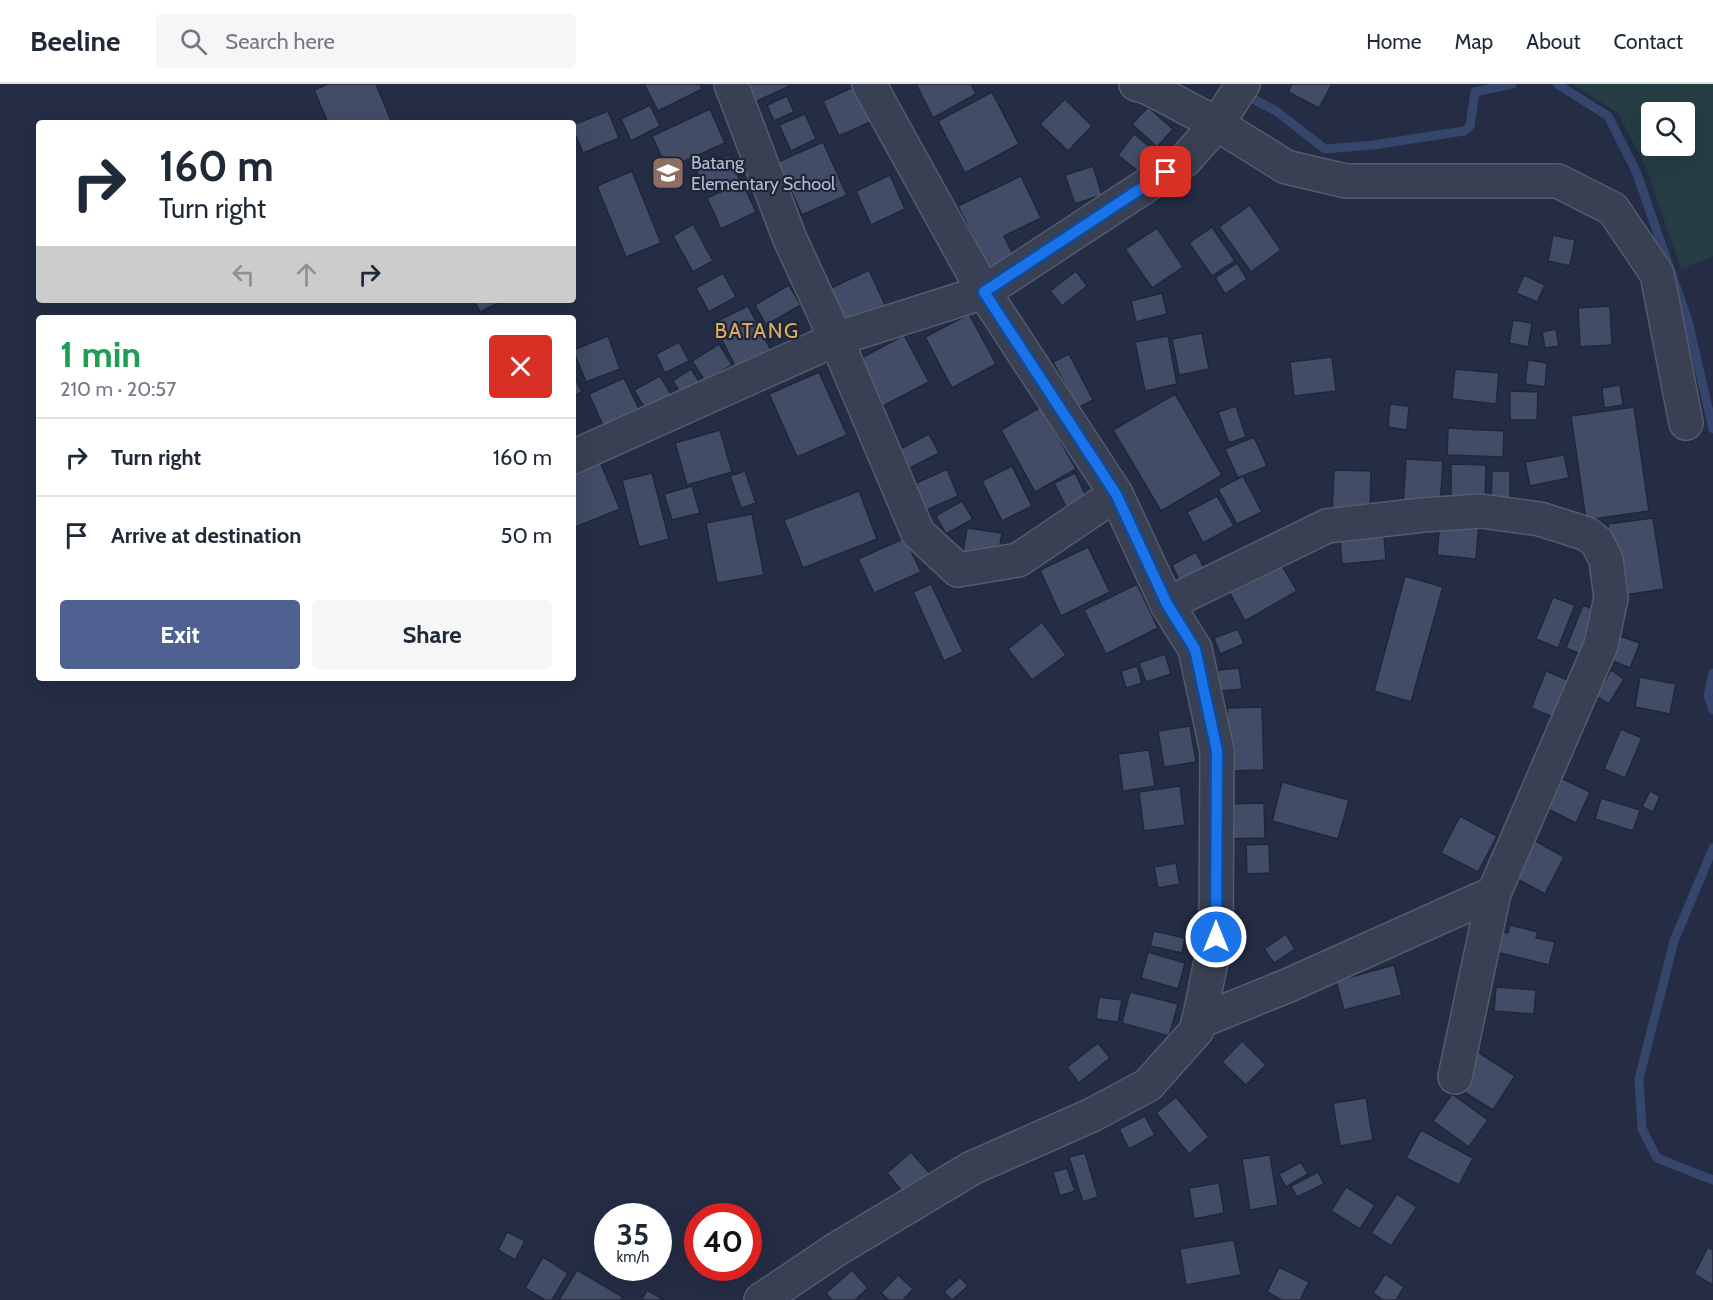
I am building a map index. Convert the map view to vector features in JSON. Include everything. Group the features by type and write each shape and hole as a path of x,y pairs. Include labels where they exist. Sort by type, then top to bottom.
{"street":[{"path":"731,84 790,239 836,339 918,533 958,570 1018,560 1116,494"},
{"path":"761,1300 837,1249 972,1168 1092,1115 1148,1085 1197,1030 1216,937 1217,751 1195,649 1167,604 1116,494 984,292 869,84"},
{"path":"1136,84 1221,118 1286,167 1346,180 1558,181 1613,209 1657,274 1686,423"},
{"path":"576,456 836,339 984,292 1185,160 1221,118 1243,84"},
{"path":"1167,604 1327,526 1481,511 1540,519 1587,534 1597,542 1606,560 1611,598 1601,645 1494,892 1455,1077"},
{"path":"1198,1022 1289,986 1494,892"}],"shaded area":[{"path":"1572,84 1713,84 1713,256 1681,269 1646,167 1618,113"}],"building":[{"path":"328,84 376,84 391,120 327,120 314,90"},
{"path":"644,84 700,84 702,89 658,111"},
{"path":"739,84 789,84 790,86 748,105"},
{"path":"860,84 875,120 839,136 823,101"},
{"path":"916,84 971,84 976,94 933,118"},
{"path":"1292,84 1332,84 1319,108 1288,92"},
{"path":"992,92 1019,144 965,173 938,121"},
{"path":"787,96 794,112 774,121 767,105"},
{"path":"1065,99 1092,126 1068,151 1040,124"},
{"path":"650,105 660,126 631,141 621,119"},
{"path":"1148,107 1173,129 1157,147 1132,124"},
{"path":"710,109 725,143 667,169 652,136"},
{"path":"608,111 619,138 583,153 576,136 576,124"},
{"path":"805,114 816,139 791,151 779,125"},
{"path":"1134,134 1161,156 1145,177 1118,155"},
{"path":"823,142 847,195 802,215 778,162"},
{"path":"729,155 739,179 707,193 696,169"},
{"path":"1093,166 1102,195 1075,204 1065,175"},
{"path":"632,171 661,243 626,257 597,186"},
{"path":"890,175 905,209 871,225 856,191"},
{"path":"1021,176 1041,218 1004,236 1015,258 990,271 958,206"},
{"path":"742,182 756,212 721,229 707,198"},
{"path":"1250,205 1281,250 1251,272 1219,227"},
{"path":"693,224 713,261 693,272 673,236"},
{"path":"1212,227 1235,261 1212,276 1189,243"},
{"path":"1157,228 1183,267 1152,288 1125,249"},
{"path":"1553,235 1575,240 1570,266 1548,261"},
{"path":"1237,263 1247,279 1225,294 1215,278"},
{"path":"869,270 886,307 843,326 827,290"},
{"path":"1076,271 1087,286 1062,306 1050,291"},
{"path":"723,273 736,297 709,312 696,288"},
{"path":"1524,275 1545,285 1537,302 1516,293"},
{"path":"789,285 801,305 766,325 755,305"},
{"path":"1162,293 1167,314 1136,322 1131,301"},
{"path":"476,303 498,303 480,312"},
{"path":"748,306 775,358 740,375 713,323"},
{"path":"1610,306 1612,345 1580,347 1578,308"},
{"path":"969,314 996,364 952,388 925,337"},
{"path":"1513,320 1532,323 1528,347 1509,343"},
{"path":"1556,329 1559,346 1545,348 1542,332"},
{"path":"1202,333 1209,369 1179,375 1172,339"},
{"path":"904,335 929,382 881,407 856,361"},
{"path":"608,336 620,369 586,382 576,357 576,349"},
{"path":"1168,336 1177,384 1145,391 1135,342"},
{"path":"679,342 689,361 665,373 656,354"},
{"path":"719,344 732,365 705,381 692,361"},
{"path":"1069,354 1093,400 1078,408 1053,362"},
{"path":"1332,357 1336,391 1294,396 1290,362"},
{"path":"1528,360 1547,363 1545,387 1525,384"},
{"path":"691,369 703,387 684,399 673,381"},
{"path":"1455,369 1499,373 1496,404 1452,399"},
{"path":"819,372 847,435 797,457 769,394"},
{"path":"660,376 674,399 648,414 634,390"},
{"path":"624,378 642,415 606,432 589,394"},
{"path":"576,380 582,392 576,395"},
{"path":"1620,385 1623,405 1604,408 1602,388"},
{"path":"1510,391 1538,392 1537,420 1510,420"},
{"path":"1175,394 1222,475 1161,511 1113,430"},
{"path":"1390,404 1409,406 1407,430 1388,427"},
{"path":"1236,406 1246,437 1229,443 1218,412"},
{"path":"1041,407 1076,469 1035,492 1001,430"},
{"path":"1634,407 1649,511 1586,520 1571,416"},
{"path":"1448,428 1504,431 1503,457 1447,455"},
{"path":"720,430 732,472 687,485 675,443"},
{"path":"929,434 939,453 906,470 896,451"},
{"path":"1254,437 1267,466 1238,478 1225,449"},
{"path":"1564,455 1569,478 1530,486 1525,462"},
{"path":"1406,459 1443,461 1440,508 1403,506"},
{"path":"600,462 620,509 576,527 576,472"},
{"path":"1451,464 1486,465 1485,506 1451,506"},
{"path":"1012,466 1032,506 1002,521 982,481"},
{"path":"947,469 958,496 924,511 912,485"},
{"path":"1334,470 1371,471 1370,515 1332,514"},
{"path":"745,471 756,503 741,508 730,476"},
{"path":"1492,471 1510,471 1510,510 1491,510"},
{"path":"652,473 669,539 639,547 622,480"},
{"path":"1075,473 1089,502 1069,513 1054,483"},
{"path":"1243,476 1262,512 1237,524 1218,489"},
{"path":"692,486 700,513 672,520 664,494"},
{"path":"859,491 877,539 803,568 784,520"},
{"path":"1217,496 1234,526 1203,543 1187,512"},
{"path":"962,501 973,519 946,534 936,516"},
{"path":"752,514 764,575 717,583 706,523"},
{"path":"1653,518 1664,589 1618,596 1608,524"},
{"path":"1440,519 1479,523 1476,559 1437,555"},
{"path":"1383,523 1386,560 1342,564 1339,527"},
{"path":"967,528 1002,533 998,557 963,552"},
{"path":"905,538 921,572 874,593 858,559"},
{"path":"1088,547 1110,592 1061,616 1040,570"},
{"path":"1196,552 1208,576 1183,588 1172,565"},
{"path":"1276,555 1297,591 1245,621 1225,584"},
{"path":"1405,576 1443,587 1411,702 1374,691"},
{"path":"931,584 963,652 944,661 913,592"},
{"path":"1137,584 1158,628 1106,654 1084,610"},
{"path":"1553,597 1575,605 1558,648 1536,639"},
{"path":"1583,605 1601,613 1583,655 1566,648"},
{"path":"1042,622 1066,655 1032,680 1008,649"},
{"path":"1238,629 1244,644 1220,654 1214,638"},
{"path":"1617,635 1640,643 1630,668 1608,659"},
{"path":"1165,654 1171,674 1146,682 1139,663"},
{"path":"1137,666 1142,683 1126,688 1121,671"},
{"path":"1239,668 1242,689 1220,691 1218,670"},
{"path":"1611,670 1624,679 1609,704 1596,696"},
{"path":"1546,671 1575,683 1560,720 1531,708"},
{"path":"1640,677 1676,684 1670,714 1635,707"},
{"path":"1262,707 1264,770 1229,771 1227,708"},
{"path":"1190,726 1196,762 1164,767 1158,731"},
{"path":"1621,729 1642,738 1625,778 1604,769"},
{"path":"1149,750 1155,786 1123,791 1118,754"},
{"path":"1561,778 1590,792 1576,823 1546,808"},
{"path":"1282,782 1349,800 1338,839 1272,821"},
{"path":"1180,786 1185,825 1144,831 1139,792"},
{"path":"1650,791 1660,796 1653,812 1642,807"},
{"path":"1601,798 1640,810 1633,831 1595,819"},
{"path":"1264,803 1265,838 1227,839 1226,804"},
{"path":"1460,816 1497,836 1478,872 1441,853"},
{"path":"1532,839 1564,857 1545,894 1512,876"},
{"path":"1269,844 1270,873 1247,874 1246,845"},
{"path":"1176,863 1180,884 1158,888 1154,867"},
{"path":"1510,925 1538,932 1536,938 1555,942 1549,965 1488,950 1493,930 1508,933"},
{"path":"1154,931 1185,938 1182,953 1150,946"},
{"path":"1286,934 1295,949 1274,963 1264,949"},
{"path":"1148,952 1185,963 1178,989 1141,978"},
{"path":"1394,965 1402,995 1344,1010 1336,981"},
{"path":"1496,987 1536,990 1534,1014 1494,1011"},
{"path":"1130,992 1178,1004 1169,1036 1122,1023"},
{"path":"1099,997 1122,1000 1118,1022 1096,1019"},
{"path":"1242,1041 1266,1065 1246,1085 1222,1062"},
{"path":"1098,1043 1110,1058 1079,1083 1067,1067"},
{"path":"1478,1052 1515,1076 1493,1110 1456,1087"},
{"path":"1452,1094 1488,1120 1469,1147 1433,1121"},
{"path":"1176,1097 1209,1137 1189,1154 1156,1113"},
{"path":"1366,1098 1373,1140 1340,1146 1333,1103"},
{"path":"1145,1116 1155,1135 1129,1149 1119,1129"},
{"path":"1421,1130 1473,1158 1459,1185 1406,1158"},
{"path":"911,1152 931,1175 906,1196 887,1173"},
{"path":"1085,1153 1098,1197 1083,1202 1069,1157"},
{"path":"1270,1155 1278,1205 1250,1210 1242,1159"},
{"path":"1301,1162 1308,1174 1286,1187 1279,1174"},
{"path":"1067,1168 1075,1191 1060,1196 1053,1172"},
{"path":"1318,1172 1324,1184 1297,1197 1291,1186"},
{"path":"1219,1183 1224,1213 1194,1219 1189,1188"},
{"path":"1346,1187 1375,1205 1360,1229 1331,1211"},
{"path":"1397,1194 1417,1207 1391,1246 1371,1233"},
{"path":"507,1232 525,1241 515,1260 498,1250"},
{"path":"1234,1240 1241,1275 1186,1285 1180,1249"},
{"path":"1708,1247 1713,1250 1713,1285 1694,1274"},
{"path":"543,1257 568,1273 552,1300 545,1300 525,1288"},
{"path":"1279,1267 1309,1282 1300,1300 1282,1300 1267,1292"},
{"path":"577,1270 623,1297 621,1300 559,1300"},
{"path":"852,1270 868,1288 855,1300 832,1300 826,1293"},
{"path":"1385,1274 1404,1287 1396,1300 1383,1300 1373,1293"},
{"path":"898,1275 913,1289 903,1300 889,1300 881,1293"},
{"path":"960,1277 968,1286 952,1300 944,1292"},
{"path":"647,1290 664,1300 642,1300"}],"waterway":[{"path":"1244,94 1276,111 1325,149 1373,145 1464,131 1470,126 1475,92 1512,84"},
{"path":"1557,84 1608,116 1636,171 1688,321 1713,429"},
{"path":"1713,673 1708,696 1713,710"},
{"path":"1713,848 1674,941 1639,1079 1642,1129 1657,1158 1713,1180"}],"place":[{"name":"Batang Elementary School","path":"668,173"}],"district":[{"name":"BATANG","path":"757,330"}],"route":[{"path":"1166,172 984,292 1116,494 1167,604 1195,649 1217,751 1216,937"}]}
